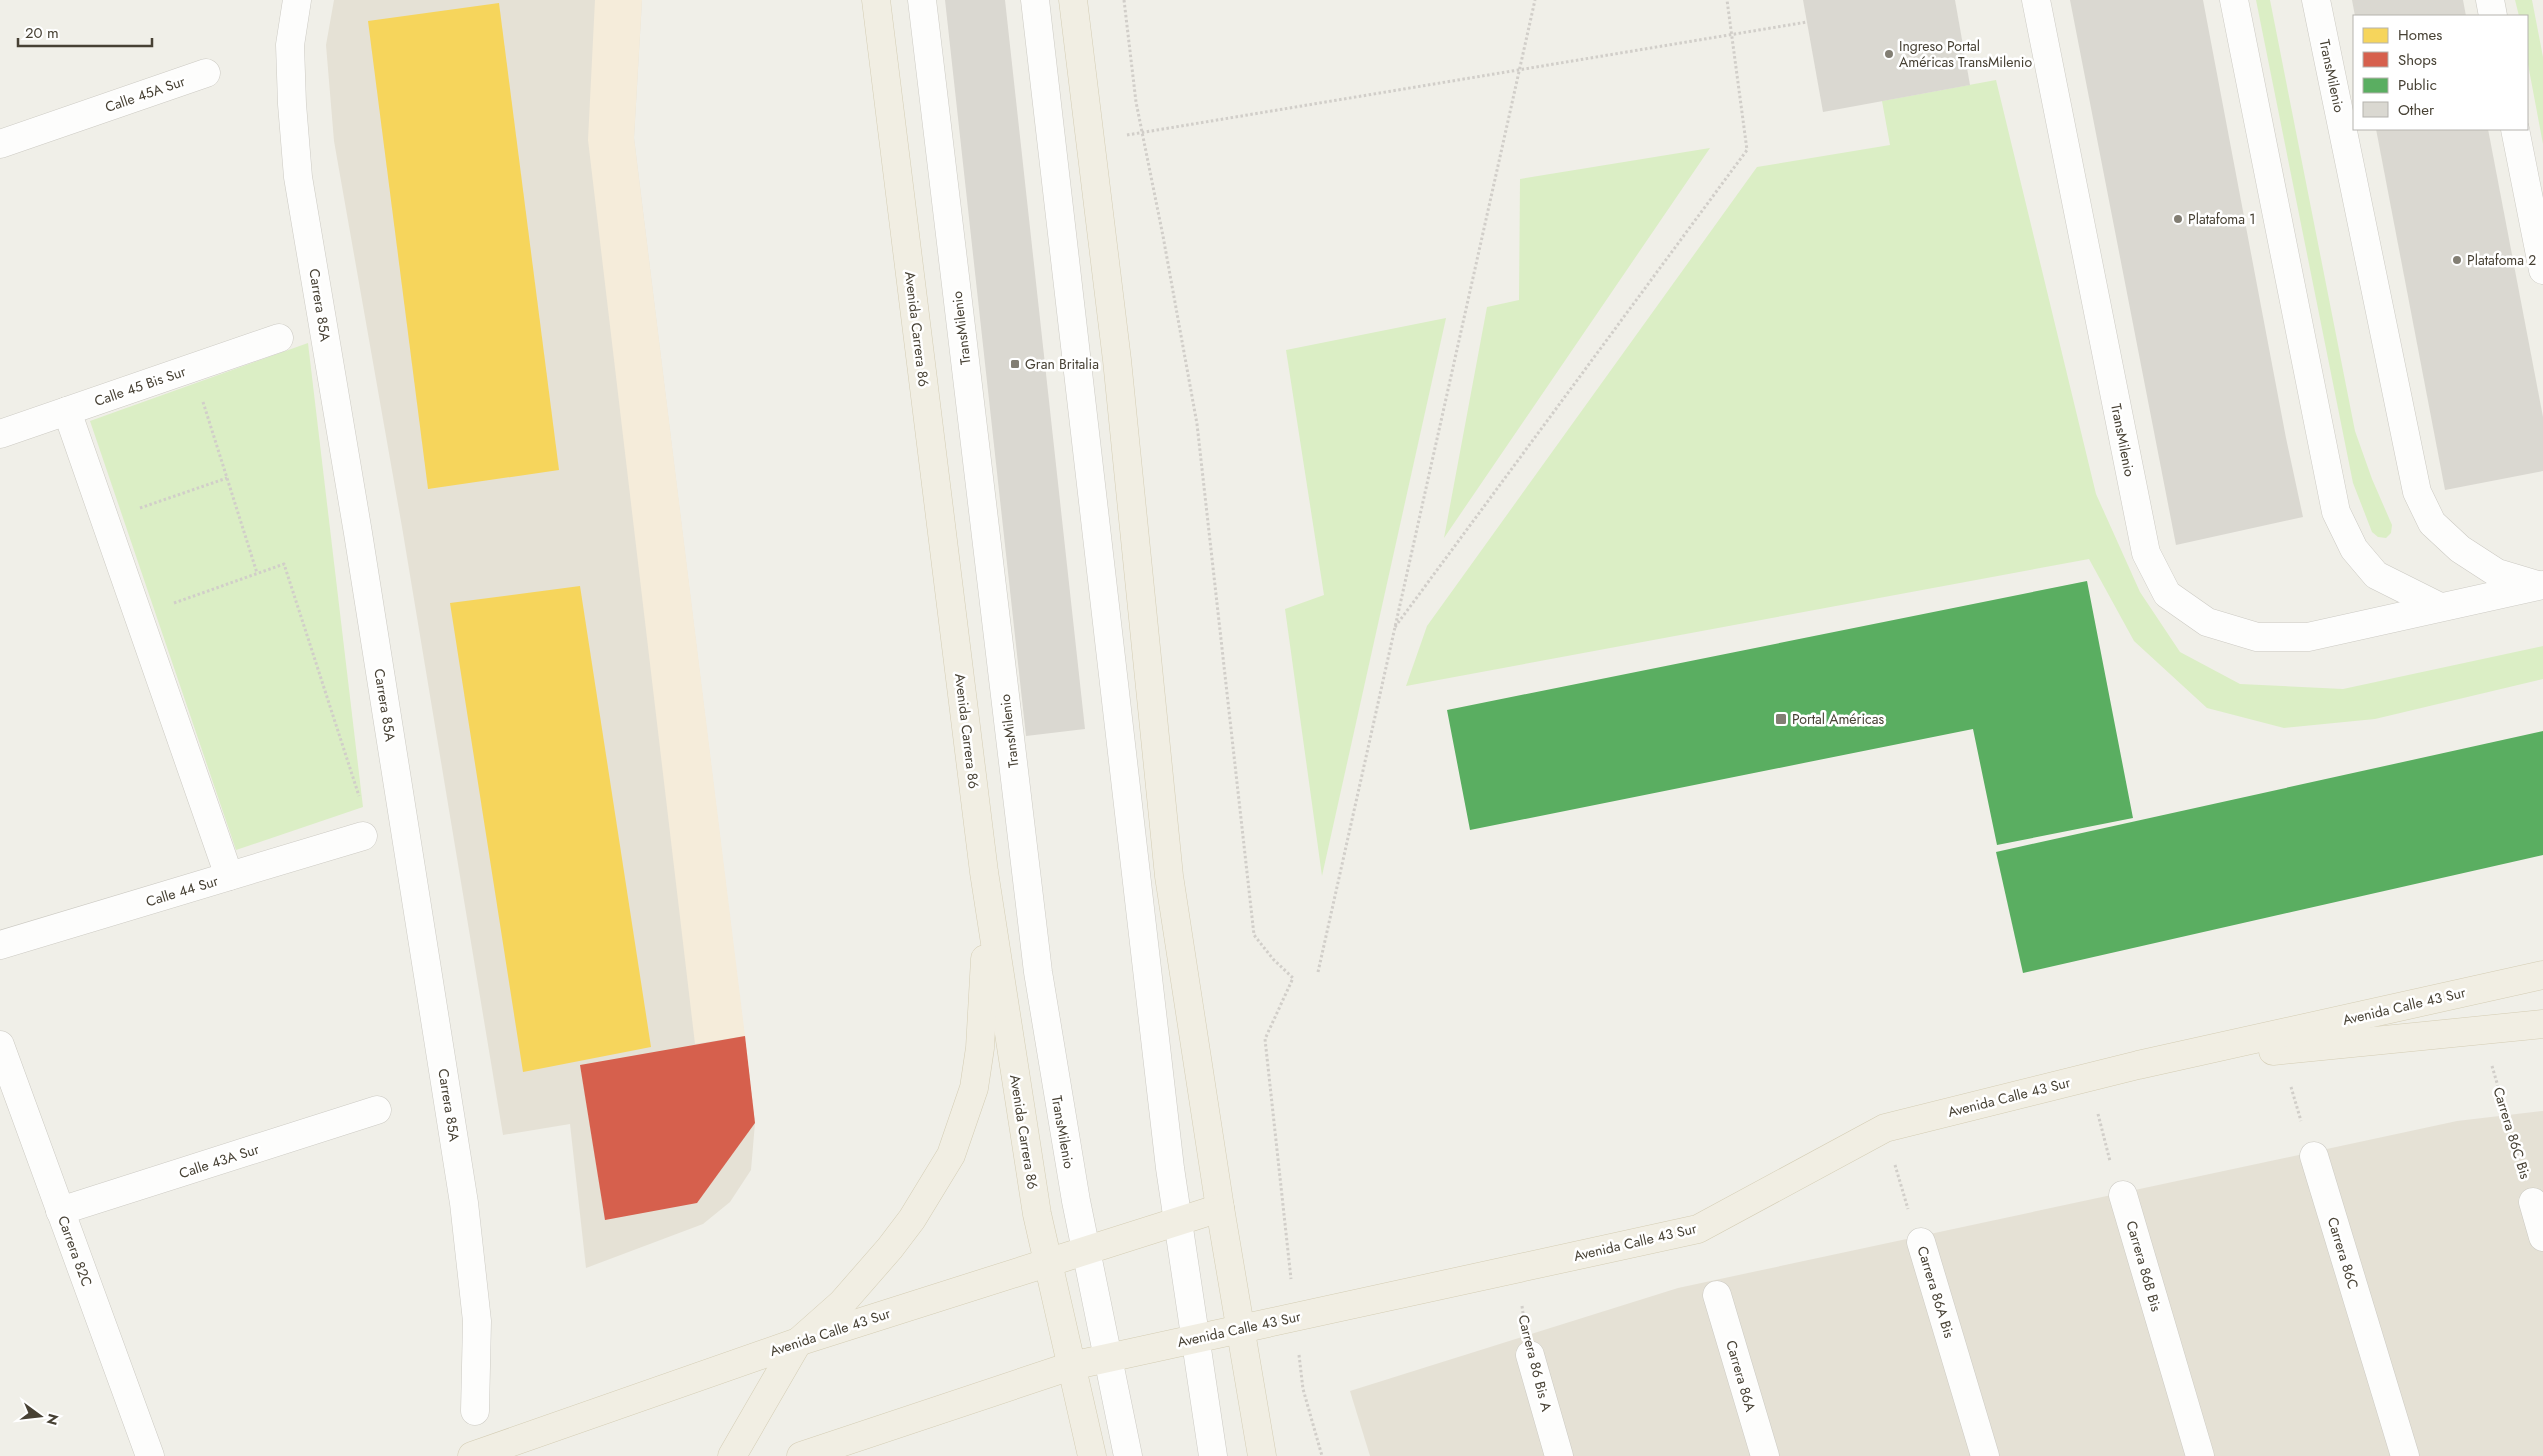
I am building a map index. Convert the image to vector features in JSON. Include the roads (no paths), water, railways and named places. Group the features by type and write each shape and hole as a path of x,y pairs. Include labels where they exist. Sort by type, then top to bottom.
{"main road":[{"name":"Avenida Carrera 86","path":"876,0 984,872 1037,1214 1092,1456"},
{"path":"1073,0 1117,360 1169,876 1220,1208 1262,1456"},
{"path":"732,1456 798,1342 842,1303 890,1248 912,1219 951,1155 974,1088 980,1048 985,980 984,872"},
{"name":"Avenida Calle 43 Sur","path":"801,1456 1071,1366 1698,1229 1885,1128 2138,1065 2543,975"},
{"path":"2138,1065 2543,1024"},
{"name":"Avenida Calle 43 Sur","path":"472,1456 798,1342 1220,1208"}],"street":[{"name":"Carrera 85A","path":"297,0 290,45 292,104 298,177 358,533 464,1203 477,1321 475,1411"},
{"name":"TransMilenio","path":"922,0 1038,972 1060,1118 1128,1456"},
{"path":"1035,0 1151,1012 1178,1221 1213,1456"},
{"name":"TransMilenio","path":"2036,0 2146,553 2168,594 2207,622 2257,637 2308,637 2542,586"},
{"path":"2234,0 2336,512 2354,549 2376,575 2440,607"},
{"name":"TransMilenio","path":"2316,0 2417,492 2432,523 2460,549 2497,573 2542,586"},
{"path":"2490,0 2493,15"},
{"name":"Calle 45A Sur","path":"0,144 206,73"},
{"path":"2515,130 2543,270"},
{"name":"Calle 45 Bis Sur","path":"0,434 279,338"},
{"path":"67,411 229,876"},
{"name":"Calle 44 Sur","path":"0,945 363,836"},
{"name":"Carrera 82C","path":"0,1045 150,1456"},
{"name":"Calle 43A Sur","path":"60,1211 377,1110"},
{"name":"Carrera 86C","path":"2314,1156 2405,1456"},
{"name":"Carrera 86B Bis","path":"2123,1195 2200,1456"},
{"path":"2533,1202 2543,1237"},
{"name":"Carrera 86A Bis","path":"1922,1242 1985,1456"},
{"name":"Carrera 86A","path":"1717,1295 1765,1456"},
{"name":"Carrera 86 Bis A","path":"1530,1355 1560,1456"}],"place":[{"name":"Ingreso Portal Américas TransMilenio","path":"1889,54"},
{"name":"Platafoma 1","path":"2178,219"},
{"name":"Platafoma 2","path":"2457,260"},
{"name":"Gran Britalia","path":"1015,364"},
{"name":"Portal Américas","path":"1781,719"}]}
